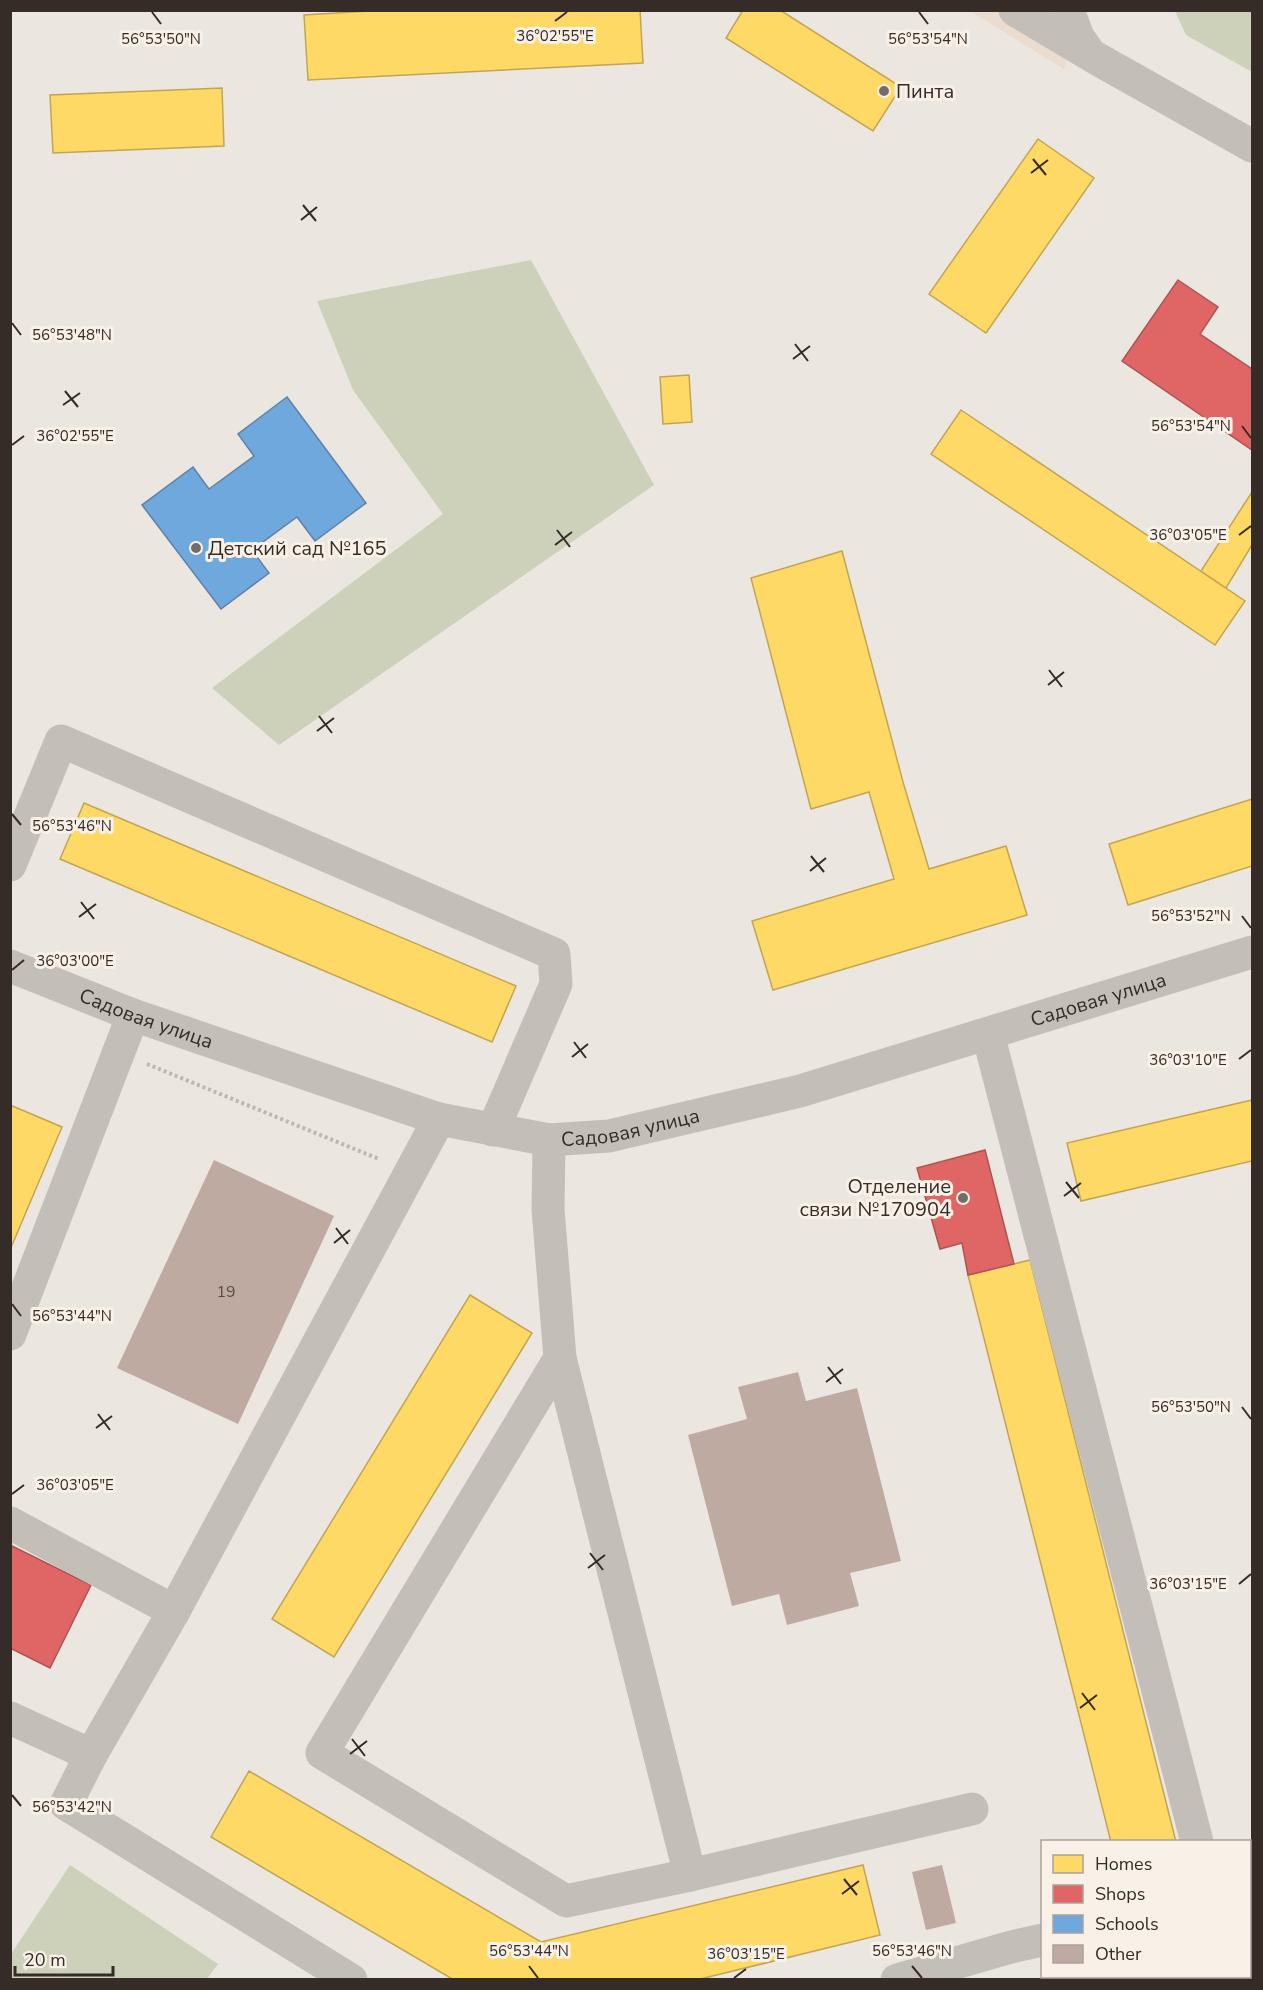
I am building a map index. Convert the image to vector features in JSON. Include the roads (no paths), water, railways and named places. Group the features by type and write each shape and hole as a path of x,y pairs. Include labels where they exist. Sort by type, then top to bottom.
{"street":[{"path":"1015,10 1252,146"},
{"path":"1068,10 1078,37 1094,57"},
{"path":"10,865 61,741 554,954 556,984 494,1130"},
{"name":"Садовая улица","path":"10,966 133,1015 439,1119 549,1140 609,1136 789,1093 1252,952"},
{"path":"10,1334 133,1015"},
{"path":"988,1034 1196,1840"},
{"path":"351,1980 66,1804 91,1755 174,1611 439,1119"},
{"path":"549,1140 548,1209 560,1358 690,1875"},
{"path":"560,1358 322,1753 567,1901 690,1875 972,1809"},
{"path":"10,1523 174,1611"},
{"path":"10,1718 91,1755"},
{"path":"897,1980 1041,1940"}],"place":[{"name":"Пинта","path":"884,91"},
{"name":"Детский сад №165","path":"196,548"},
{"name":"Отделение связи №170904","path":"963,1198"}]}
